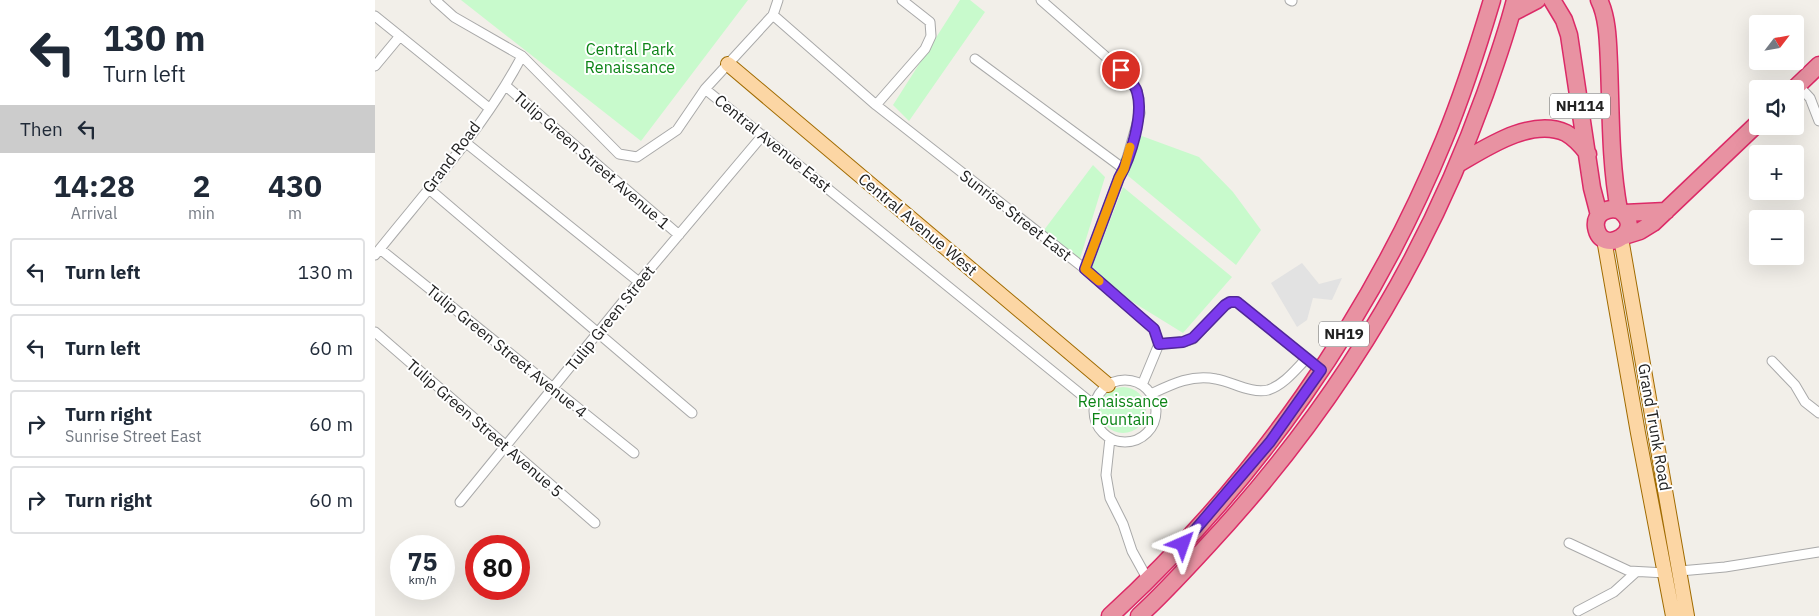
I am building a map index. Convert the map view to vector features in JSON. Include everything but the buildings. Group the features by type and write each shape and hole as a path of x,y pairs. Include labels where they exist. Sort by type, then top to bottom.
{"highway":[{"name":"NH19","path":"1110,616 1149,580 1194,532 1265,449 1321,370 1364,303 1409,218 1445,139 1492,0"},
{"path":"1514,6 1537,0"},
{"name":"NH114","path":"1552,0 1564,20 1569,35 1592,188 1599,214 1596,228 1605,239"},
{"name":"NH114","path":"1601,2 1608,48 1614,185 1621,211 1629,227 1623,237"},
{"name":"NH19","path":"1139,616 1249,501 1326,403 1382,315 1430,226 1459,164 1514,6"},
{"path":"1803,80 1819,65"},
{"path":"1459,164 1519,133 1534,130 1552,129 1566,133 1577,141 1588,154"},
{"path":"1605,239 1610,241 1647,228 1749,132"},
{"path":"1599,214 1612,208 1621,211 1665,211"}],"main road":[{"name":"Central Avenue West","path":"728,64 1108,385"},
{"name":"Grand Trunk Road","path":"1623,237 1687,616"},
{"name":"Grand Trunk Road","path":"1605,239 1638,433 1673,616"}],"street":[{"name":"Central Avenue East","path":"435,0 454,17 522,56 619,154 637,157 677,130 705,88 1095,405"},
{"path":"705,88 773,15 778,0"},
{"path":"876,105 925,49 931,36 930,22 903,0"},
{"path":"1041,0 1121,70 1137,90 1140,113 1124,169 1085,269"},
{"name":"Sunrise Street East","path":"773,15 876,105 1085,269 1154,329 1159,344"},
{"path":"375,16 489,108"},
{"path":"375,66 400,36"},
{"name":"Grand Road","path":"377,252 465,142 506,86 522,56"},
{"path":"975,59 1124,169"},
{"name":"Tulip Green Street Avenue 1","path":"506,86 679,235"},
{"path":"1804,93 1810,98 1819,122"},
{"name":"Tulip Green Street","path":"460,502 639,282 763,135"},
{"path":"465,142 639,282"},
{"path":"428,188 692,412"},
{"name":"Tulip Green Street Avenue 4","path":"377,252 634,453"},
{"path":"1142,385 1159,344 1183,342 1193,338 1225,305 1236,301 1321,370"},
{"name":"Tulip Green Street Avenue 5","path":"375,332 595,523"},
{"path":"1151,394 1178,380 1188,378 1215,378 1260,391 1270,389 1281,383 1307,358"},
{"path":"1772,361 1795,384 1805,402 1819,412"},
{"path":"1119,380 1131,381 1142,385 1151,394 1155,405 1155,418 1150,428 1142,437 1131,442 1118,442 1110,438 1099,428 1094,417 1095,405 1099,394 1108,385 1119,380"},
{"path":"1110,438 1106,475 1110,498 1123,524 1132,551 1149,580"},
{"path":"1569,542 1622,569 1635,573 1665,572"},
{"path":"1680,571 1734,566 1819,552"},
{"path":"1578,611 1614,592 1635,573"}],"green space":[{"name":"Central Park Renaissance","path":"461,0 748,0 641,141"},
{"path":"960,0 970,0 985,12 909,121 893,105"},
{"path":"1139,135 1199,157 1233,192 1261,230 1236,265 1115,165"},
{"path":"1093,165 1105,177 1079,262 1041,234"},
{"path":"1123,187 1232,277 1183,333 1089,275"},
{"name":"Renaissance Fountain","path":"1123,387 1136,391 1142,397 1146,410 1142,423 1136,429 1123,433 1110,429 1104,423 1100,410 1104,397 1110,391"}],"shaded area":[{"path":"1302,263 1319,284 1342,278 1332,300 1313,298 1307,320 1297,327 1271,283"}],"slow traffic":[{"path":"1099,281 1085,269 1124,169 1130,147"}],"route":[{"path":"1121,70 1137,90 1140,113 1124,169 1085,269 1154,329 1159,344 1183,342 1193,338 1225,305 1230,302 1237,302 1321,370 1270,442 1183,544"}]}
